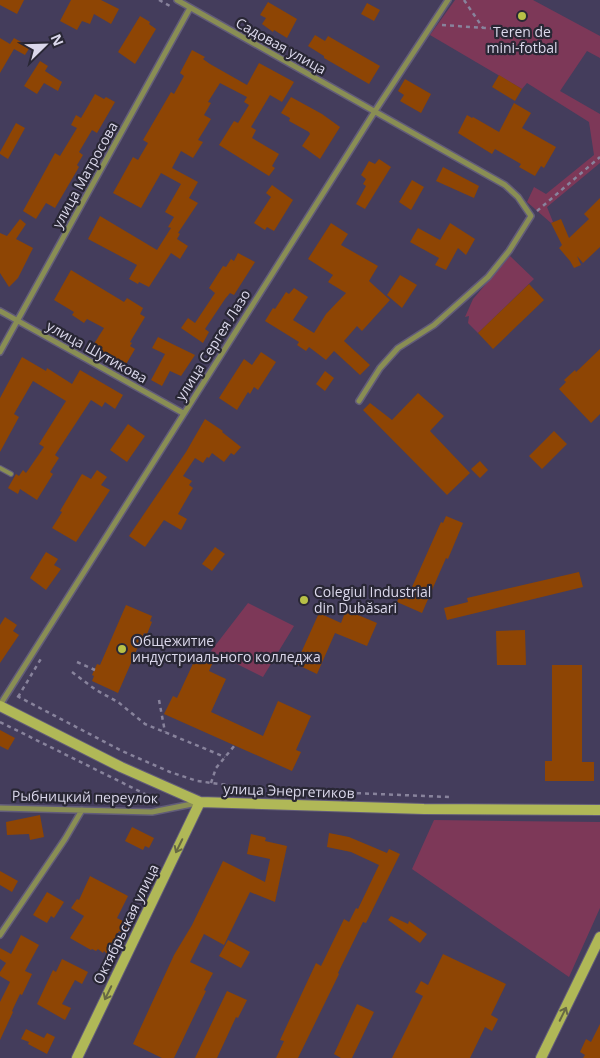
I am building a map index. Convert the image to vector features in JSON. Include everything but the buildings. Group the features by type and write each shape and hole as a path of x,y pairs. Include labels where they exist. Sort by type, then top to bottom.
{"street":[{"name":"Садовая улица","path":"177,0 506,185 518,196 531,216"},
{"name":"улица Сергея Лазо","path":"0,706 375,111 448,0"},
{"name":"улица Матросова","path":"0,352 190,8"},
{"path":"359,401 380,368 398,348 434,325 488,278 509,251 531,216"},
{"name":"улица Шутикова","path":"0,311 183,414"},
{"name":"улица Энергетиков","path":"0,706 121,767 200,802 424,809 600,810"},
{"name":"Рыбницкий переулок","path":"0,808 152,812 200,802"},
{"name":"Октябрьская улица","path":"77,1058 200,802"},
{"path":"0,935 65,839 82,810"},
{"path":"541,1058 600,937"}],"lane":[{"path":"0,468 11,474"}],"path":[{"path":"464,0 483,28"},
{"path":"432,25 528,31"},
{"path":"531,216 600,157"},
{"path":"77,662 95,670"},
{"path":"72,672 96,690 118,702 145,724 225,757"},
{"path":"9,692 122,751 170,772 197,781 258,789 451,797"},
{"path":"159,700 165,732"},
{"path":"0,722 145,794 168,809"},
{"path":"211,783 216,768 234,745"}],"shaded area":[{"path":"455,0 533,0 600,36 600,58 587,51 560,91 600,114 600,163 547,207 553,222 551,223 527,202 534,187 546,194 594,155 589,122 527,83 522,89 430,35"},
{"path":"510,256 534,279 478,333 468,323 469,316 465,317 473,299"},
{"path":"248,603 294,626 263,677 211,651"},
{"path":"434,820 600,822 600,908 569,977 412,869"}],"place":[{"name":"Teren de mini-fotbal","path":"522,16"},
{"name":"Colegiul Industrial din Dubăsari","path":"304,600"},
{"name":"Общежитие индустриального колледжа","path":"122,649"}]}
